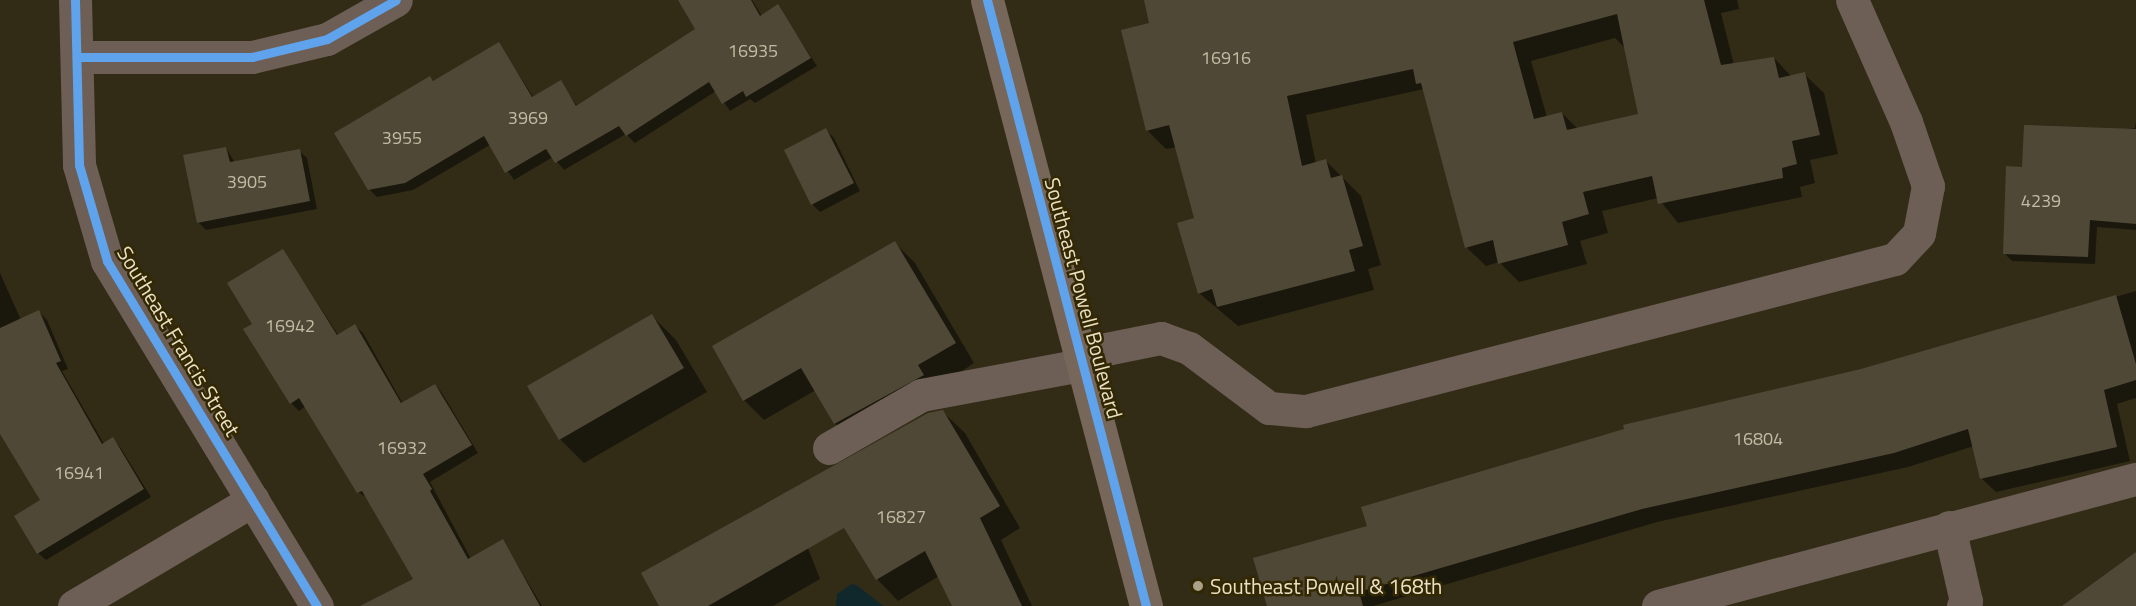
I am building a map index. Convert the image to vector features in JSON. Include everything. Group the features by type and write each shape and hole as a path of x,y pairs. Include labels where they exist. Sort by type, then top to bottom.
{"main road":[{"name":"Southeast Powell Boulevard","path":"987,0 1146,606"}],"street":[{"name":"Southeast Francis Street","path":"75,0 79,165 107,261 317,606"},
{"path":"78,57 252,57 327,39 396,0"},
{"path":"829,448 921,395 1161,339 1189,348 1269,408 1306,411 1896,259 1919,233 1928,186 1906,122 1852,0"},
{"path":"1658,606 2136,478"},
{"path":"74,606 253,500"},
{"path":"1949,527 1966,601 1963,606"}],"water":[{"path":"852,584 858,586 883,606 836,606 837,594"}],"building":[{"path":"678,0 751,0 760,16 778,4 811,58 746,97 743,91 722,104 709,82 626,136 619,126 555,163 546,149 505,173 484,136 405,183 368,190 334,133 430,76 433,81 499,42 532,97 561,80 576,106 695,29"},
{"path":"1144,0 1704,0 1721,65 1774,57 1779,78 1805,72 1820,135 1792,141 1797,164 1782,168 1783,178 1658,204 1652,176 1583,192 1589,214 1562,222 1568,245 1498,264 1493,240 1465,248 1421,83 1416,84 1413,69 1287,96 1302,166 1326,159 1331,178 1342,175 1363,246 1349,250 1355,271 1217,307 1212,289 1198,294 1177,223 1194,218 1169,125 1146,131 1121,30 1149,23","holes":["1617,14 1638,114 1567,130 1562,112 1534,119 1513,42"]},
{"path":"2024,125 2136,129 2136,224 2090,220 2088,257 2003,254 2006,166 2022,167"},
{"path":"826,128 854,183 811,205 784,150"},
{"path":"226,147 230,162 300,149 310,201 197,223 183,155"},
{"path":"895,241 956,343 918,365 924,375 834,424 801,368 743,401 712,346"},
{"path":"283,249 337,335 355,324 401,403 435,384 472,445 423,474 432,489 430,491 468,559 503,539 540,606 360,606 413,579 362,491 357,493 299,398 290,404 243,329 252,324 227,283"},
{"path":"2116,295 2136,364 2136,380 2104,390 2117,447 1980,479 1968,429 1894,453 1642,509 1359,592 1363,606 1267,606 1253,558 1367,526 1361,507 1624,429 1623,425 1861,369"},
{"path":"39,310 61,361 56,363 102,444 113,437 144,489 37,554 14,516 40,500 0,434 0,328"},
{"path":"652,314 684,368 559,440 527,386"},
{"path":"943,410 1000,506 980,518 1022,606 952,606 925,551 876,580 844,528 708,606 659,606 641,573 928,413"},
{"path":"2136,552 2136,606 2062,606"}],"cycle path":[{"path":"75,0 79,165 107,261 317,606"},
{"path":"78,57 252,57 327,39 396,0"},
{"path":"987,0 1146,606"}],"place":[{"name":"Southeast Powell & 168th","path":"1198,586"}]}
